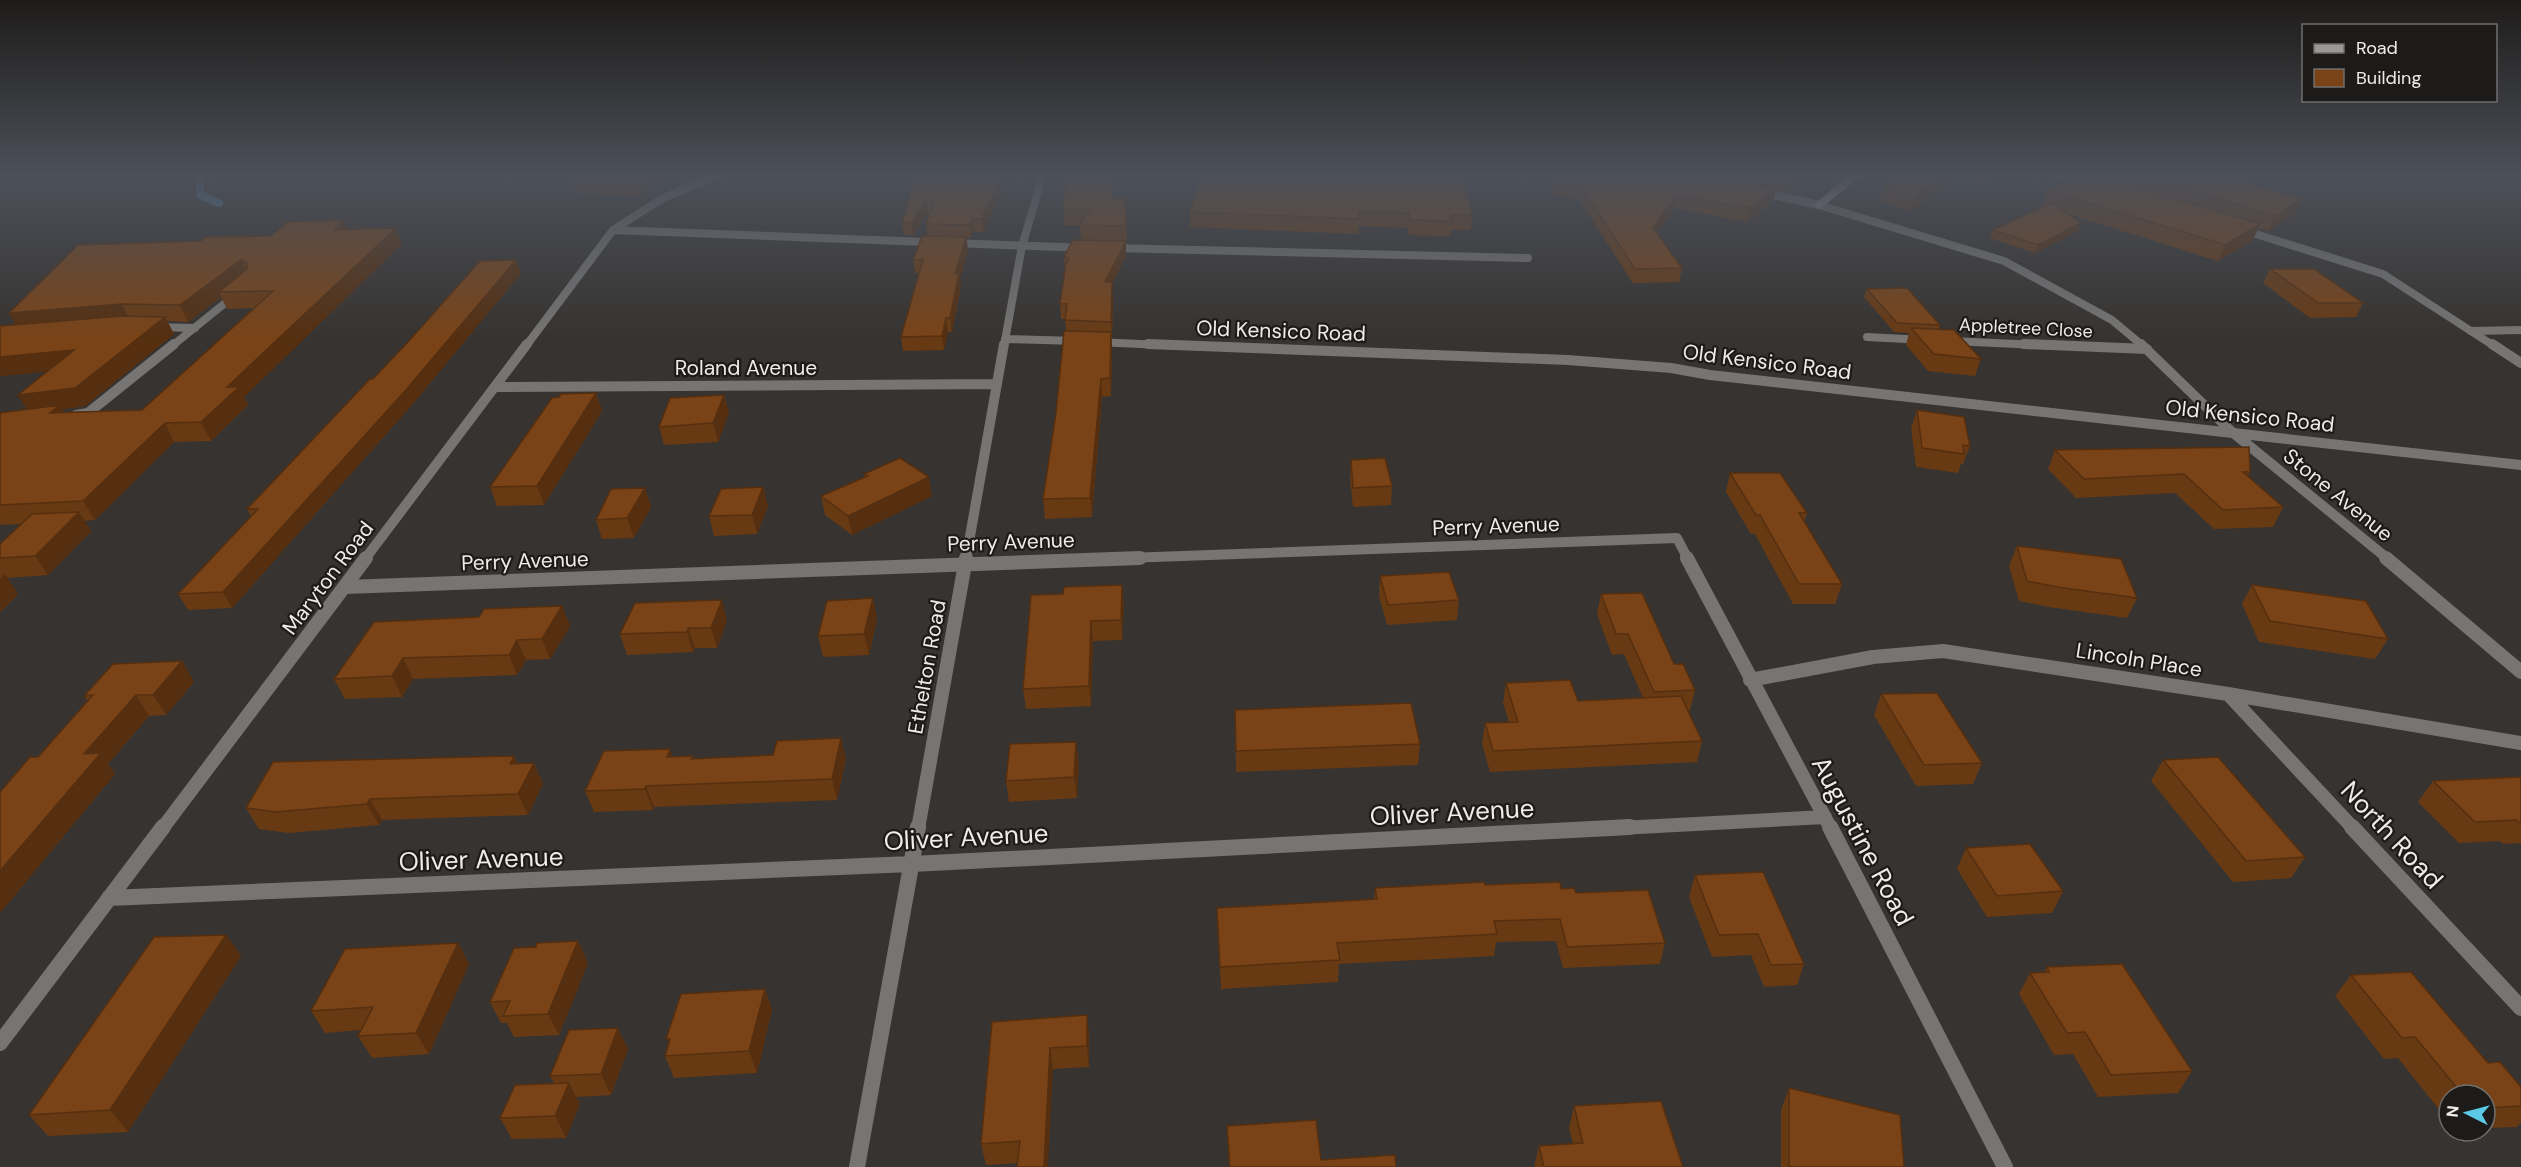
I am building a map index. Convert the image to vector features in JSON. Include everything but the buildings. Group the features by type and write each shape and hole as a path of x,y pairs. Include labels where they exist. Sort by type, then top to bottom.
{"street":[{"name":"Ethelton Road","path":"857,1167 1005,339 1027,229"},
{"name":"Stone Avenue","path":"1900,229 2004,261 2112,320 2147,349 2230,431 2344,522 2521,672"},
{"path":"2241,229 2383,274 2521,363"},
{"path":"613,230 1093,248"},
{"name":"Maryton Road","path":"0,1043 613,230"},
{"path":"1104,248 1528,258"},
{"path":"66,416 88,413 240,291"},
{"path":"142,327 195,328"},
{"path":"2471,331 2521,330"},
{"name":"Appletree Close","path":"1867,337 2147,349"},
{"name":"Old Kensico Road","path":"1005,339 1568,360 1671,368 1710,375 1917,399 2230,431 2521,465"},
{"name":"Roland Avenue","path":"496,387 997,384"},
{"name":"Perry Avenue","path":"345,587 1677,538"},
{"name":"Augustine Road","path":"1677,538 2005,1167"},
{"name":"Lincoln Place","path":"1750,680 1873,657 1943,651 2229,694 2521,744"},
{"name":"North Road","path":"2229,694 2521,1008"},
{"name":"Oliver Avenue","path":"109,898 912,864 1825,818"}]}
